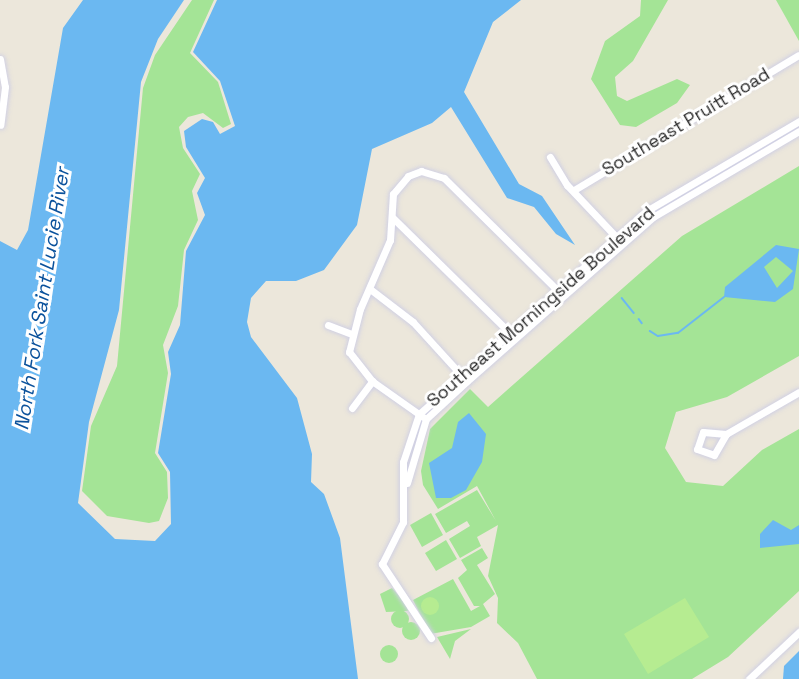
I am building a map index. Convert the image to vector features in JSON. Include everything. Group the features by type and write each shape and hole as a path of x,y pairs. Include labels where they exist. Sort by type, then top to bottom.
{"street":[{"name":"Southeast Pruitt Road","path":"574,190 799,55"},
{"path":"0,59 5,87 0,125"},
{"name":"Southeast Morningside Boulevard","path":"431,638 382,564 403,522 405,497 403,462 422,416 620,241 676,198 798,126"},
{"path":"550,157 574,190 620,241"},
{"path":"422,416 372,381 352,358 352,334 370,289 393,218 399,184 421,171 434,172 560,293"},
{"path":"393,218 513,336"},
{"path":"370,289 413,322 464,378"},
{"path":"328,324 352,334"},
{"path":"352,408 372,381"},
{"path":"726,434 704,432 698,449 714,455 726,434 799,392"},
{"path":"748,679 799,632"}],"green space":[{"path":"192,0 214,0 190,53 218,82 231,124 223,128 203,113 188,117 179,127 183,148 200,174 192,191 198,220 184,250 178,306 163,345 168,373 155,453 167,472 168,498 159,521 149,523 107,516 82,491 91,426 117,366 143,88 155,55"},
{"path":"641,0 668,0 633,61 615,77 617,96 627,101 677,79 690,85 677,103 636,127 620,125 591,79 605,41 640,16"},
{"path":"776,0 799,0 799,41"},
{"path":"799,166 799,356 727,397 676,412 665,448 686,482 723,486 762,450 799,429 799,591 728,657 692,679 537,679 518,643 497,623 498,598 488,576 498,525 477,537 481,546 460,558 449,539 470,526 467,521 446,533 435,514 477,490 496,521 477,486 438,509 423,485 421,471 430,429 470,389 488,407 682,236"},
{"path":"431,513 443,535 422,547 410,525"},
{"path":"446,540 457,559 436,571 425,553"},
{"path":"482,548 488,558 477,565 495,594 483,604 490,616 471,627 430,634 413,600 453,579 471,611 480,606 474,606 458,578 467,570 461,560"},
{"path":"392,588 405,602 408,611 386,612 380,594"},
{"path":"426,597 434,597 439,602 437,613 426,615 421,610 421,602"},
{"path":"685,598 709,637 648,674 624,634"},
{"path":"400,610 406,613 409,619 406,625 400,628 394,625 391,619 394,613"},
{"path":"411,622 417,625 420,631 417,637 411,640 405,637 402,631 405,625"},
{"path":"471,629 455,641 450,659 437,637"},
{"path":"389,645 395,648 398,654 395,660 389,663 383,660 380,654 383,648"}],"water":[{"name":"North Fork Saint Lucie River","path":"83,0 184,0 158,39 141,82 119,310 89,422 78,503 115,539 155,541 171,524 170,472 158,453 171,374 168,352 180,325 186,251 205,215 197,193 205,178 186,147 184,131 202,119 213,122 220,134 235,126 220,81 193,52 217,0 521,0 493,22 464,92 519,184 542,196 575,245 556,234 534,207 507,198 451,107 432,123 372,149 357,225 324,270 296,281 266,281 251,298 247,322 251,337 297,398 312,454 311,482 324,494 340,538 358,679 0,679 0,241 17,250 28,230 63,28"},
{"path":"776,245 799,249 793,289 775,302 724,297 725,287","holes":["776,257 793,271 777,288 764,267"]},
{"path":"469,413 486,434 482,462 466,490 451,498 436,498 429,463 452,448 458,422"},
{"path":"773,520 791,530 799,525 799,544 760,548 760,534"},
{"path":"799,651 799,679 783,679 784,666"}],"waterway":[{"path":"650,331 658,336 678,333 724,297"},
{"path":"622,298 634,313"},
{"path":"639,319 642,323"}]}
